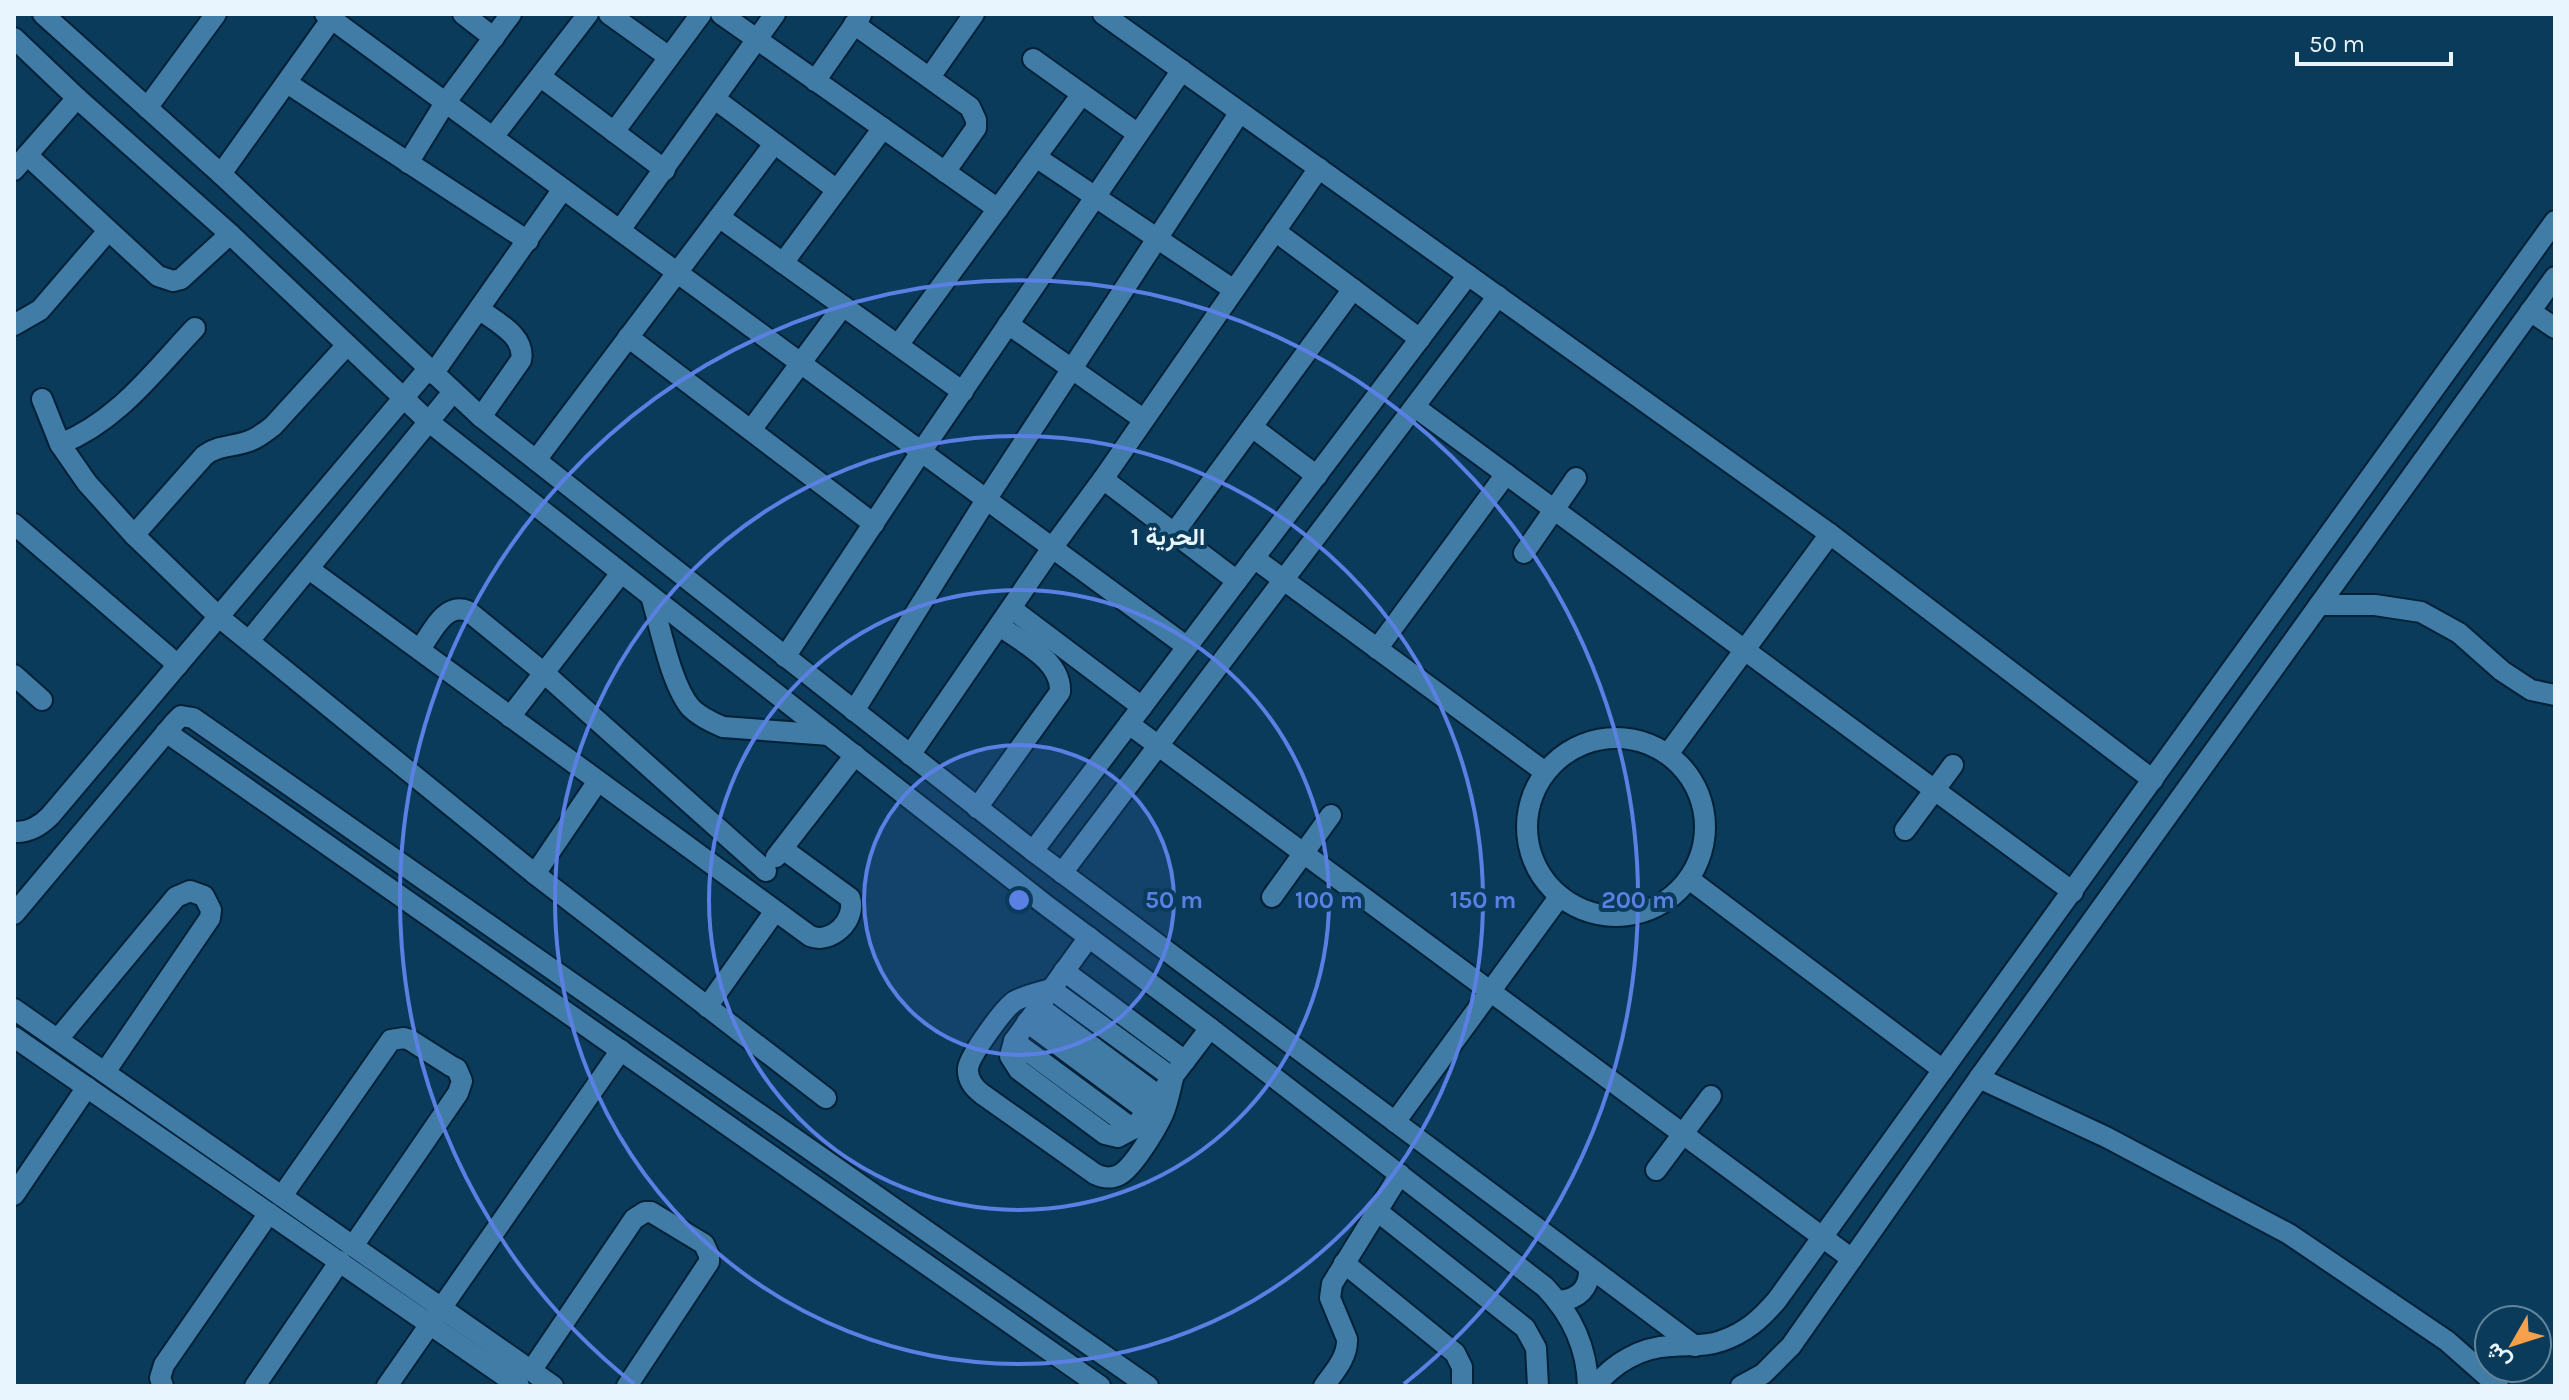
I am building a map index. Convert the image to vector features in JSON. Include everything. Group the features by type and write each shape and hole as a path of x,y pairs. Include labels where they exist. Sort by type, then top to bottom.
{"street":[{"path":"43,14 221,174 481,417 1033,851 1695,1346"},
{"path":"147,108 216,14"},
{"path":"463,14 494,38"},
{"path":"408,163 445,103 511,14"},
{"path":"493,137 588,14"},
{"path":"609,14 669,57"},
{"path":"614,132 701,14"},
{"path":"721,14 998,209"},
{"path":"620,230 775,14"},
{"path":"930,77 974,14"},
{"path":"1103,14 1830,534 2153,780"},
{"path":"221,174 287,83 330,16 1186,646"},
{"path":"815,81 858,19 970,107 976,128 945,172"},
{"path":"14,38 230,234 429,422 1089,937 1530,1274 1559,1301 1579,1335 1585,1354 1588,1386"},
{"path":"1033,59 1138,134"},
{"path":"785,657 1182,70"},
{"path":"541,77 665,170"},
{"path":"287,83 528,241"},
{"path":"898,345 1082,94"},
{"path":"77,98 20,162 108,231 158,276 173,281 187,274 230,234"},
{"path":"715,99 837,190"},
{"path":"854,711 986,500 1240,112"},
{"path":"783,263 883,128"},
{"path":"536,460 774,144"},
{"path":"1036,157 1234,290"},
{"path":"910,755 1319,168"},
{"path":"16,834 42,825 430,371 479,309 563,189"},
{"path":"719,217 963,392"},
{"path":"1595,1386 1624,1360 1646,1350 1719,1342 1741,1333 1761,1319 1777,1300 2555,221"},
{"path":"14,325 40,310 108,231"},
{"path":"1275,231 1420,339"},
{"path":"1033,851 1468,275"},
{"path":"1741,1386 1763,1374 1784,1354 2555,277"},
{"path":"1174,533 1353,289"},
{"path":"1062,873 1498,296"},
{"path":"751,430 843,306"},
{"path":"479,309 519,342 523,354 481,417"},
{"path":"2530,311 2555,328"},
{"path":"1008,324 1143,419"},
{"path":"60,444 90,430 115,411 195,328"},
{"path":"628,337 874,524"},
{"path":"134,535 204,456 217,448 261,436 347,345"},
{"path":"249,641 453,392"},
{"path":"42,399 60,444 82,476 134,535 219,617 535,874 826,1098"},
{"path":"1415,407 2073,892"},
{"path":"1252,427 1317,476"},
{"path":"364,445 392,468"},
{"path":"1377,649 1506,474"},
{"path":"1524,553 1576,478"},
{"path":"1103,479 1237,581"},
{"path":"14,524 178,665"},
{"path":"1668,754 1830,534"},
{"path":"1254,558 1545,772"},
{"path":"309,569 810,936 823,939 835,934 853,907 848,895 783,849"},
{"path":"510,717 621,573"},
{"path":"651,596 676,680 692,710 723,727 829,735"},
{"path":"2319,605 2375,605 2421,612 2459,633 2502,671 2531,690 2555,695"},
{"path":"420,649 446,613 463,608 543,672 766,871"},
{"path":"1006,618 1056,655 1142,707"},
{"path":"977,808 1057,700 1060,692 1056,655"},
{"path":"14,675 42,700"},
{"path":"2224,682 2250,700"},
{"path":"14,914 166,732 181,716 193,718 1148,1386"},
{"path":"1129,724 1852,1259"},
{"path":"166,732 1100,1386"},
{"path":"1617,738 1643,742 1668,754 1688,774 1701,799 1706,827 1702,854 1689,879 1669,900 1642,913 1614,916 1585,911 1560,896 1542,876 1530,851 1527,823 1532,796 1545,772 1577,748 1590,742 1617,738"},
{"path":"749,892 855,755"},
{"path":"1905,830 1953,765"},
{"path":"535,874 598,781"},
{"path":"1272,897 1331,815"},
{"path":"1689,879 1943,1070"},
{"path":"58,1039 176,897 190,891 204,896 211,910 210,918 105,1072"},
{"path":"1395,1122 1560,896"},
{"path":"707,1007 775,911"},
{"path":"1089,937 1014,1041 1133,1129 1210,1028"},
{"path":"1064,971 1179,1069"},
{"path":"1051,989 1179,1069"},
{"path":"1051,989 1013,1003 972,1058 969,1078 982,1094 1095,1174 1111,1178 1130,1165 1159,1122 1179,1069"},
{"path":"14,1009 105,1072 276,1204 436,1316 525,1378 553,1386"},
{"path":"1033,1014 1153,1103"},
{"path":"15,1039 276,1204"},
{"path":"163,1386 160,1378 164,1365 391,1040 410,1040 457,1069 462,1081 458,1093 255,1386"},
{"path":"387,1386 621,1050"},
{"path":"1979,1078 2106,1137 2289,1234 2447,1341 2498,1386"},
{"path":"14,1195 87,1087"},
{"path":"1656,1170 1711,1096"},
{"path":"1324,1386 1347,1346 1330,1291 1400,1174"},
{"path":"1377,1211 1530,1334 1536,1348 1538,1386"},
{"path":"525,1378 634,1219 651,1212 704,1244 709,1262 627,1386"},
{"path":"1344,1263 1455,1353 1462,1367 1462,1386"},
{"path":"1559,1301 1579,1296 1590,1278 1589,1268"}],"district":[{"name":"الحرية 1","path":"1168,537"}]}
